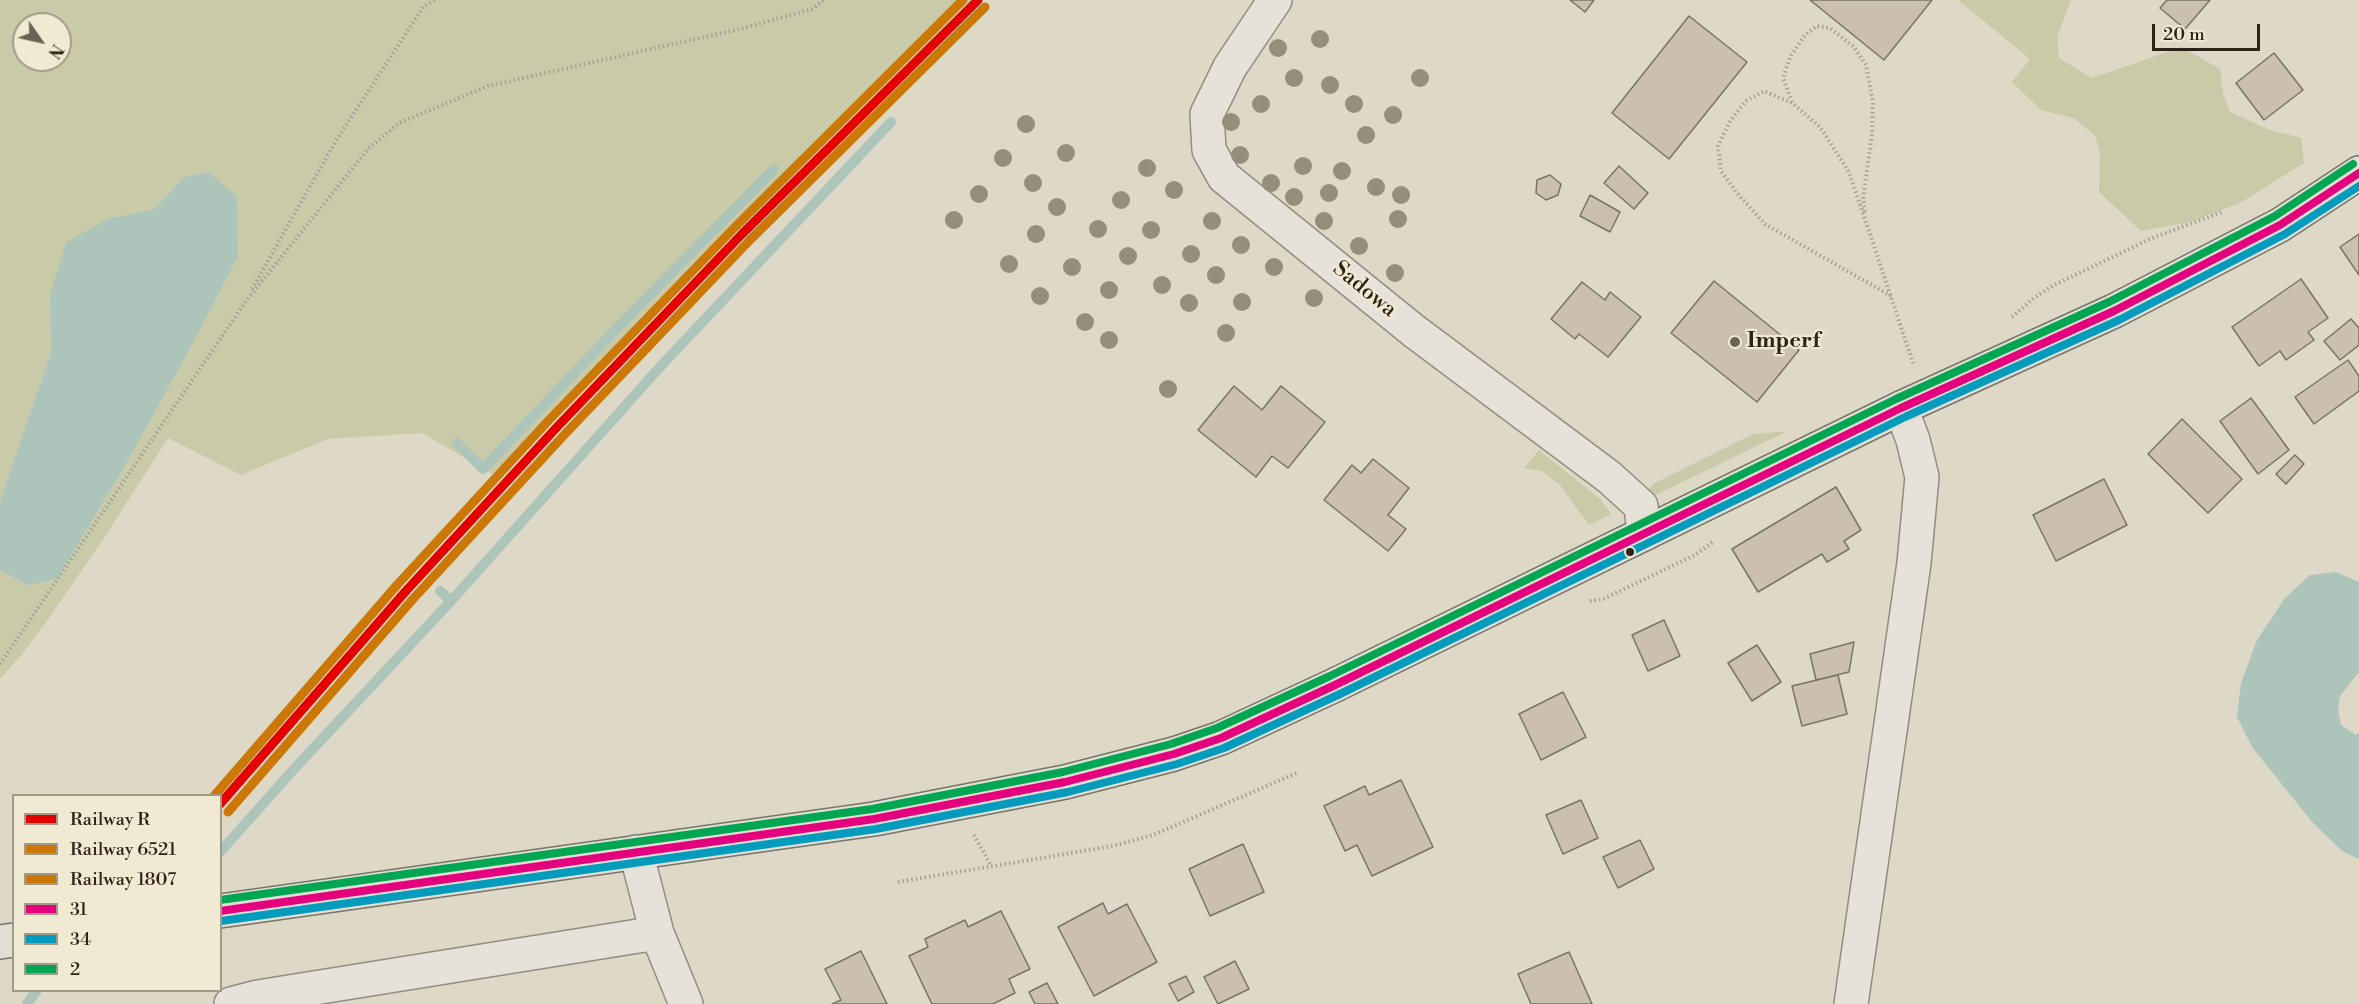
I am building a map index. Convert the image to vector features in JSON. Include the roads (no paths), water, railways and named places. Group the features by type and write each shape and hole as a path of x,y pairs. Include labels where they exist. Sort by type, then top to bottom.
{"main road":[{"path":"222,911 874,819 961,804 1065,782 1174,754 1221,738 1335,685 1913,403 2114,311 2280,225 2359,172"}],"street":[{"name":"Sadowa","path":"1275,0 1230,67 1207,114 1209,150 1224,177 1414,331 1609,477 1641,506 1644,534"},
{"path":"1851,1004 1914,563 1922,477 1913,440 1913,403"},
{"path":"636,852 657,933 686,1004"},
{"path":"231,1004 258,997 657,933"}],"waterway":[{"path":"451,601 659,368 891,122"},
{"path":"457,443 483,469 616,329 774,169"},
{"path":"222,850 451,601 440,591"},
{"path":"27,1004 36,992"}],"rail line":[{"name":"1807","path":"216,794 397,585 549,420 735,227 963,0"},
{"name":"R","path":"222,802 405,592 557,427 742,234 978,0"},
{"name":"6521","path":"228,812 413,599 565,434 749,241 985,7"}],"place":[{"name":"Imperf","path":"1735,342"}]}
